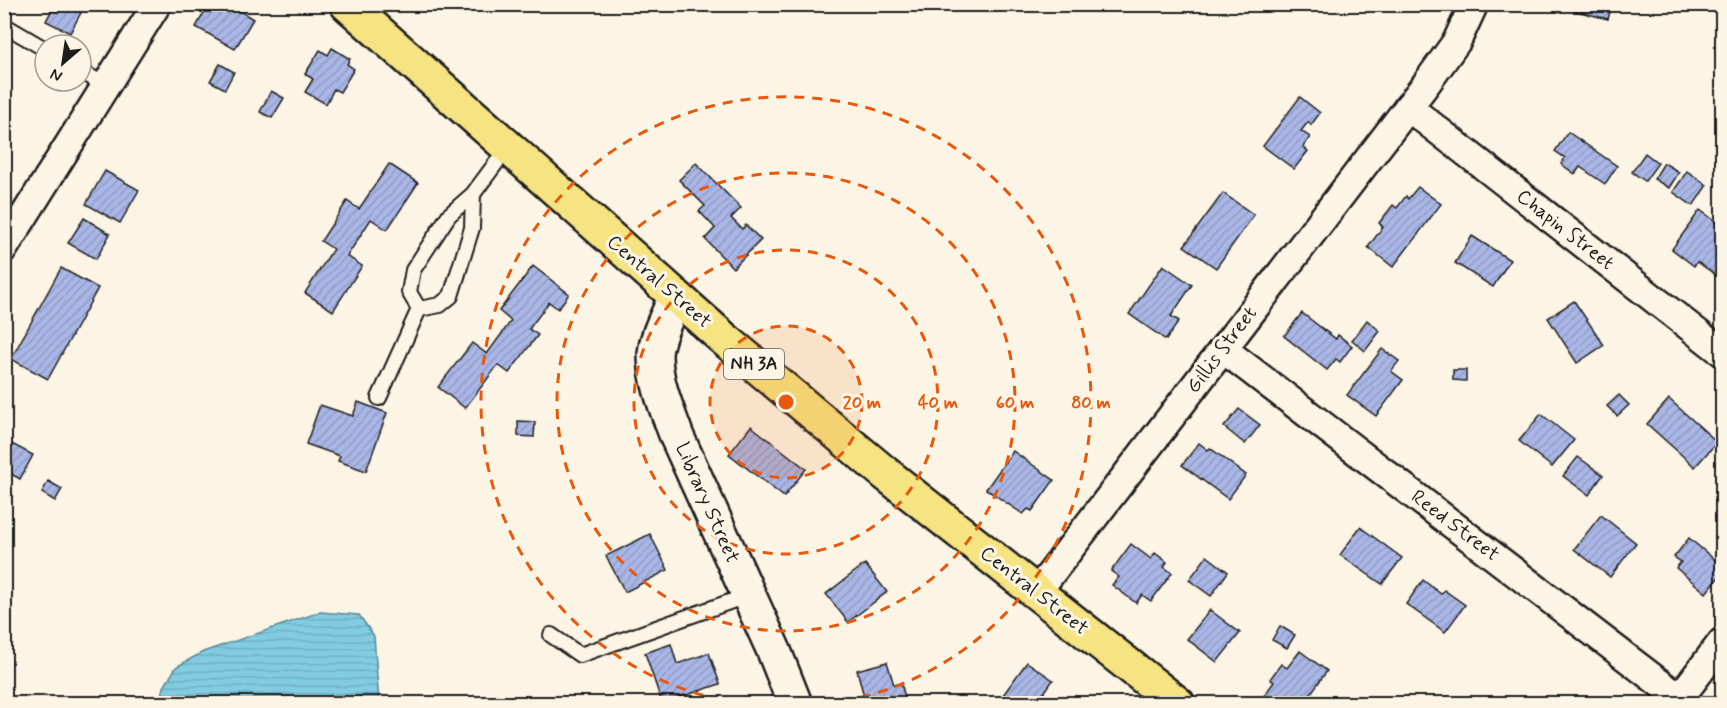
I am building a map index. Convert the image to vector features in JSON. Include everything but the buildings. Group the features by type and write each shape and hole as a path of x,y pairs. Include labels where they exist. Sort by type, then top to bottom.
{"main road":[{"name":"Central Street","path":"347,4 676,297 886,474 1178,704"}],"street":[{"path":"4,248 157,4"},
{"name":"Gillis Street","path":"1036,593 1408,107 1457,41 1474,4"},
{"name":"Chapin Street","path":"1408,107 1722,352"},
{"name":"Library Street","path":"676,297 655,354 665,405 795,704"},
{"name":"Reed Street","path":"1223,349 1681,702"},
{"path":"1681,702 1722,642"}],"lane":[{"path":"4,25 33,42"},
{"path":"93,78 106,86"},
{"path":"419,309 409,292 413,270 449,215 473,194 507,147"},
{"path":"419,309 440,305 451,296 472,228 473,194"},
{"path":"379,398 419,309"},
{"path":"551,635 580,656 749,595"}],"water":[{"path":"320,612 359,615 374,636 379,703 159,703 164,687 176,667 203,652"}]}
